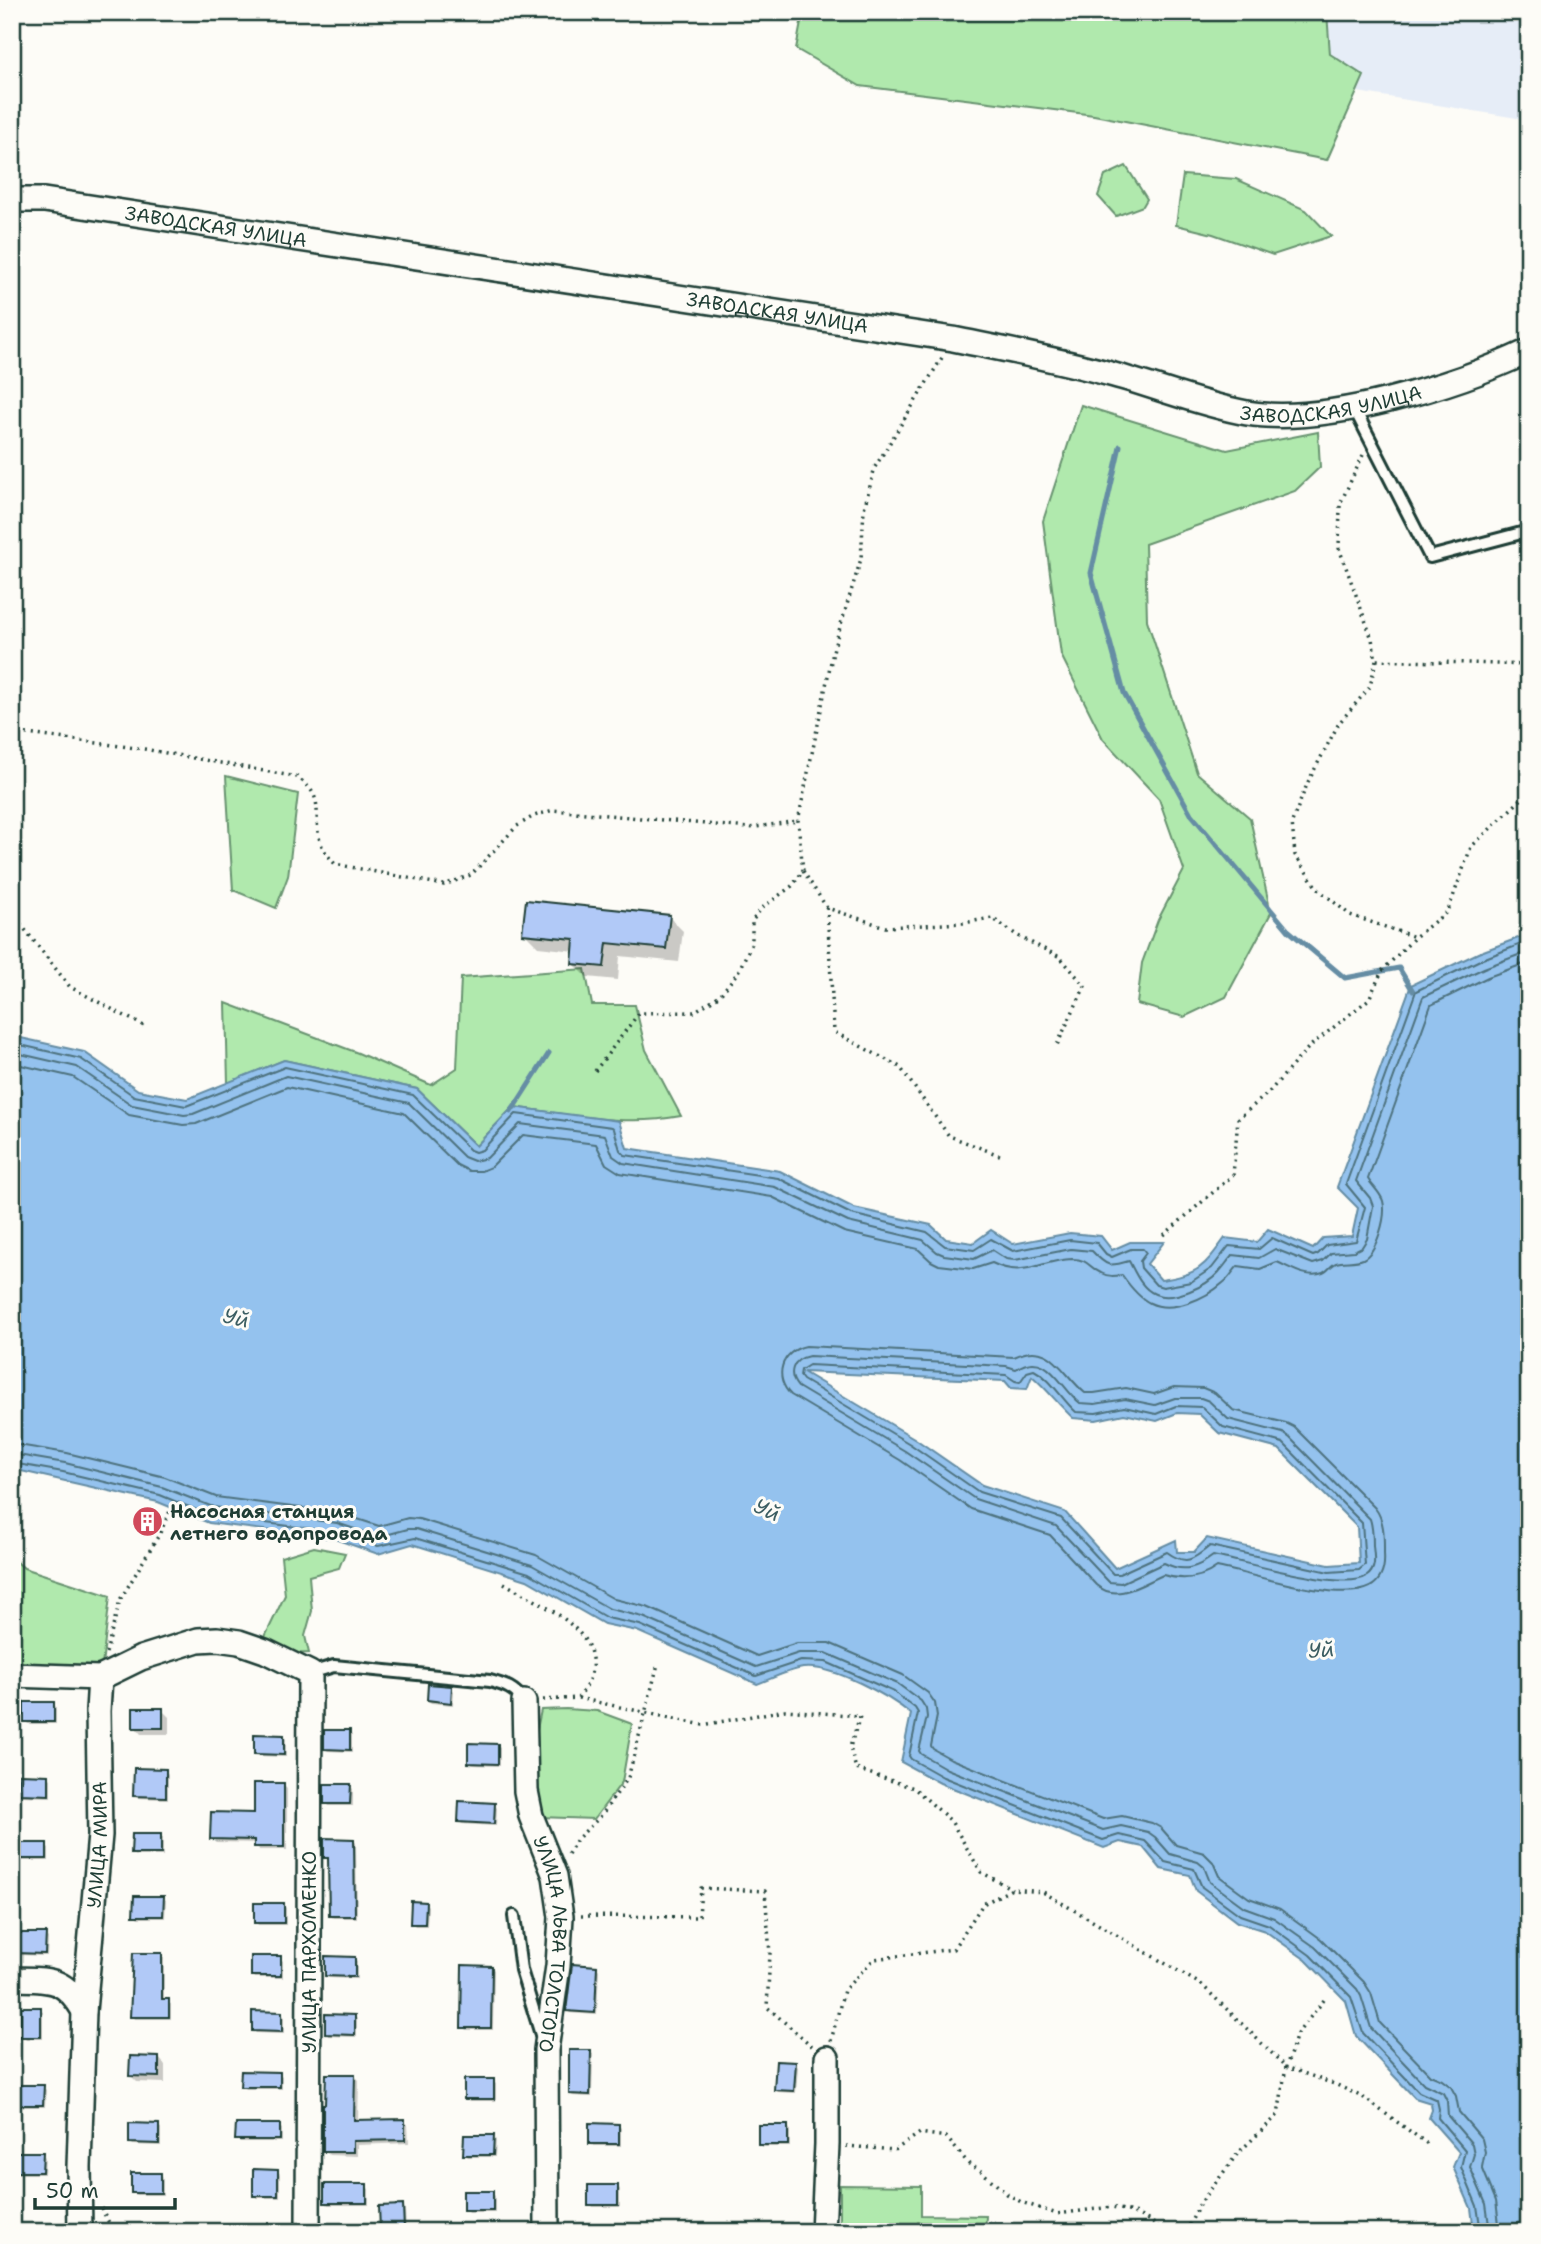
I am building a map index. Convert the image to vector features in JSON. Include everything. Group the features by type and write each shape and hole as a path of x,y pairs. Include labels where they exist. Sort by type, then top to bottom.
{"street":[{"name":"ЗАВОДСКАЯ УЛИЦА","path":"12,200 44,200 953,339 1065,361 1248,413 1295,415 1353,408 1424,390 1504,363 1529,351"},
{"path":"12,1675 100,1678 142,1658 198,1640 217,1639 239,1642 265,1651 310,1673"},
{"name":"УЛИЦА ПАРХОМЕНКО","path":"308,2232 310,1673"},
{"name":"УЛИЦА МИРА","path":"80,2232 79,2166 84,2011 100,1835 100,1678"},
{"name":"УЛИЦА ЛЬВА ТОЛСТОГО","path":"524,1702 526,1791 531,1816 555,1876 561,1917 558,1966 546,2050 547,2232"},
{"path":"12,1979 52,1980 76,1997 84,2011"},
{"path":"823,2232 827,2058"}],"lane":[{"path":"1353,408 1430,558 1529,531"},
{"path":"310,1673 334,1666 490,1681 511,1687 519,1693 524,1702"},
{"path":"514,1916 521,1970 546,2050"}],"path":[{"path":"953,339 875,467 864,509 861,559 834,647 798,821 803,871 827,908 834,1032 900,1067 949,1136 1002,1156"},
{"path":"1370,439 1340,504 1339,548 1372,639 1376,660 1370,687 1339,723 1308,782 1292,822 1295,855 1317,888 1350,915 1415,937"},
{"path":"1376,660 1529,666"},
{"path":"12,732 144,749 297,778 316,796 320,840 326,854 335,864 444,885 471,875 517,826 534,816 553,810 749,828 798,821"},
{"path":"1164,1234 1233,1175 1238,1119 1269,1093 1309,1047 1369,999 1382,971 1415,937 1448,911 1471,847 1529,792"},
{"path":"595,1071 639,1013 695,1012 720,995 738,972 752,943 752,921 762,908 792,886 803,871"},
{"path":"827,908 885,927 963,923 992,918 1018,936 1060,957 1085,986 1057,1045"},
{"path":"12,913 70,987 144,1026"},
{"path":"100,1678 120,1600 159,1535 171,1509"},
{"path":"503,1583 576,1628 588,1644 592,1660 589,1684 578,1698"},
{"path":"555,1876 577,1839 600,1817 628,1778 659,1664"},
{"path":"524,1702 578,1698 703,1725 785,1710 860,1716 850,1747 856,1769 914,1788 951,1821 981,1872 1012,1889 1042,1892 1202,1985 1286,2067 1337,2085 1364,2098 1429,2145"},
{"path":"561,1917 699,1917 701,1888 765,1891 770,1954 767,2007 827,2058 844,1990 874,1959 953,1949 983,1904 1012,1889"},
{"path":"1186,2232 1199,2205 1238,2153 1278,2115 1286,2067 1297,2034 1324,2000"},
{"path":"827,2144 895,2150 920,2133 946,2137 969,2165 1021,2202 1057,2214 1112,2207 1132,2212 1152,2222 1161,2232"}],"shaded area":[{"path":"870,12 1529,12 1529,120"}],"green space":[{"path":"803,12 1327,12 1330,54 1364,76 1327,160 1094,115 860,86 796,49"},
{"path":"1126,166 1147,199 1143,206 1116,216 1098,196 1105,176"},
{"path":"1183,175 1236,179 1306,210 1331,236 1273,255 1213,234 1176,225"},
{"path":"1081,405 1227,450 1318,432 1320,467 1295,491 1145,544 1147,620 1197,773 1250,818 1271,913 1226,997 1184,1017 1137,1004 1142,963 1158,920 1184,870 1159,799 1103,739 1061,655 1043,521"},
{"path":"226,776 298,794 288,876 276,908 233,890"},
{"path":"585,969 592,1005 635,1005 646,1050 681,1116 618,1120 513,1107 476,1146 417,1089 284,1060 228,1083 226,1003 358,1053 431,1085 457,1068 461,978"},
{"path":"314,1547 345,1553 339,1568 309,1576 312,1611 305,1636 309,1653 288,1654 262,1643 285,1595 281,1557"},
{"path":"12,1558 24,1568 110,1596 102,1666 12,1665"},
{"path":"541,1710 597,1711 632,1724 622,1782 594,1819 540,1817 529,1768"},
{"path":"840,2185 921,2186 921,2215 986,2216 985,2232 840,2232"}],"water":[{"name":"Уй","path":"1529,934 1529,2232 1474,2232 1471,2208 1453,2167 1459,2152 1429,2118 1431,2103 1415,2098 1356,2036 1346,2001 1306,1960 1265,1931 1237,1922 1196,1891 1190,1875 1161,1869 1143,1847 1120,1842 1104,1848 940,1783 901,1762 911,1714 860,1683 829,1671 803,1668 757,1684 637,1631 604,1624 527,1580 412,1544 378,1554 335,1539 209,1523 158,1502 12,1469 12,1036 84,1052 138,1090 187,1099 284,1060 417,1089 476,1146 513,1107 619,1121 627,1148 780,1171 854,1208 931,1225 946,1239 973,1243 991,1230 1013,1244 1070,1233 1101,1236 1112,1250 1130,1242 1164,1242 1147,1264 1161,1280 1184,1275 1199,1268 1225,1238 1257,1242 1268,1229 1313,1249 1323,1238 1352,1236 1358,1208 1337,1187 1411,985 1478,953","holes":["803,1372 1005,1381 1011,1388 1027,1389 1032,1376 1073,1418 1096,1420 1124,1414 1157,1421 1177,1413 1199,1414 1219,1433 1279,1449 1357,1527 1359,1563 1329,1565 1207,1538 1194,1552 1177,1552 1176,1540 1115,1568 1065,1512 982,1485 914,1438"]}],"building":[{"path":"526,900 670,915 666,949 607,943 604,967 572,964 574,939 522,934"},
{"path":"428,1684 452,1686 451,1703 427,1700"},
{"path":"24,1702 54,1702 54,1722 24,1722"},
{"path":"133,1708 163,1708 163,1728 133,1728"},
{"path":"324,1730 350,1730 350,1750 324,1749"},
{"path":"254,1734 284,1735 284,1755 254,1754"},
{"path":"468,1743 498,1744 498,1764 468,1763"},
{"path":"134,1768 166,1769 166,1797 133,1796"},
{"path":"19,1774 49,1775 49,1795 19,1794"},
{"path":"254,1783 284,1783 284,1847 254,1847 254,1840 210,1839 211,1812 254,1813"},
{"path":"324,1784 351,1784 350,1804 324,1804"},
{"path":"459,1801 495,1803 494,1824 458,1822"},
{"path":"132,1834 161,1834 161,1854 131,1854"},
{"path":"324,1838 354,1839 355,1916 329,1916 328,1858 324,1858"},
{"path":"16,1843 47,1843 47,1859 16,1859"},
{"path":"134,1896 164,1896 163,1916 133,1916"},
{"path":"411,1901 426,1902 425,1924 410,1924"},
{"path":"254,1903 284,1903 284,1923 254,1923"},
{"path":"16,1933 46,1933 45,1954 15,1953"},
{"path":"133,1953 162,1953 162,1999 169,1999 169,2017 130,2017"},
{"path":"251,1956 281,1956 281,1976 251,1976"},
{"path":"325,1956 355,1957 355,1977 325,1976"},
{"path":"572,1964 597,1966 595,2013 566,2011"},
{"path":"462,1965 492,1966 491,2028 461,2028"},
{"path":"21,2007 41,2007 41,2037 21,2037"},
{"path":"252,2011 282,2012 282,2032 252,2031"},
{"path":"325,2014 355,2015 355,2035 325,2034"},
{"path":"569,2050 591,2050 590,2095 569,2094"},
{"path":"130,2056 159,2057 159,2077 129,2076"},
{"path":"776,2061 796,2062 794,2091 774,2090"},
{"path":"241,2071 280,2072 280,2087 240,2087"},
{"path":"326,2074 355,2074 354,2120 405,2119 405,2140 353,2141 353,2152 323,2152"},
{"path":"464,2079 494,2079 494,2099 464,2099"},
{"path":"14,2085 44,2085 43,2105 13,2105"},
{"path":"129,2123 159,2124 159,2144 129,2143"},
{"path":"589,2123 619,2124 619,2144 589,2144"},
{"path":"236,2124 280,2124 280,2140 235,2140"},
{"path":"758,2125 788,2125 788,2145 758,2145"},
{"path":"464,2135 494,2135 493,2155 463,2155"},
{"path":"13,2152 43,2152 42,2172 13,2172"},
{"path":"253,2169 278,2170 278,2196 253,2196"},
{"path":"131,2173 161,2173 161,2193 131,2193"},
{"path":"324,2184 367,2184 367,2203 324,2203"},
{"path":"588,2185 618,2185 618,2205 588,2205"},
{"path":"463,2191 493,2191 493,2211 463,2211"},
{"path":"403,2205 404,2229 380,2229 379,2206"}],"waterway":[{"path":"1120,446 1091,573 1124,693 1191,814 1288,930 1345,978 1399,968 1413,991"},
{"path":"511,1112 549,1053"}],"place":[{"name":"Насосная станция летнего водопровода","path":"147,1522"}]}
